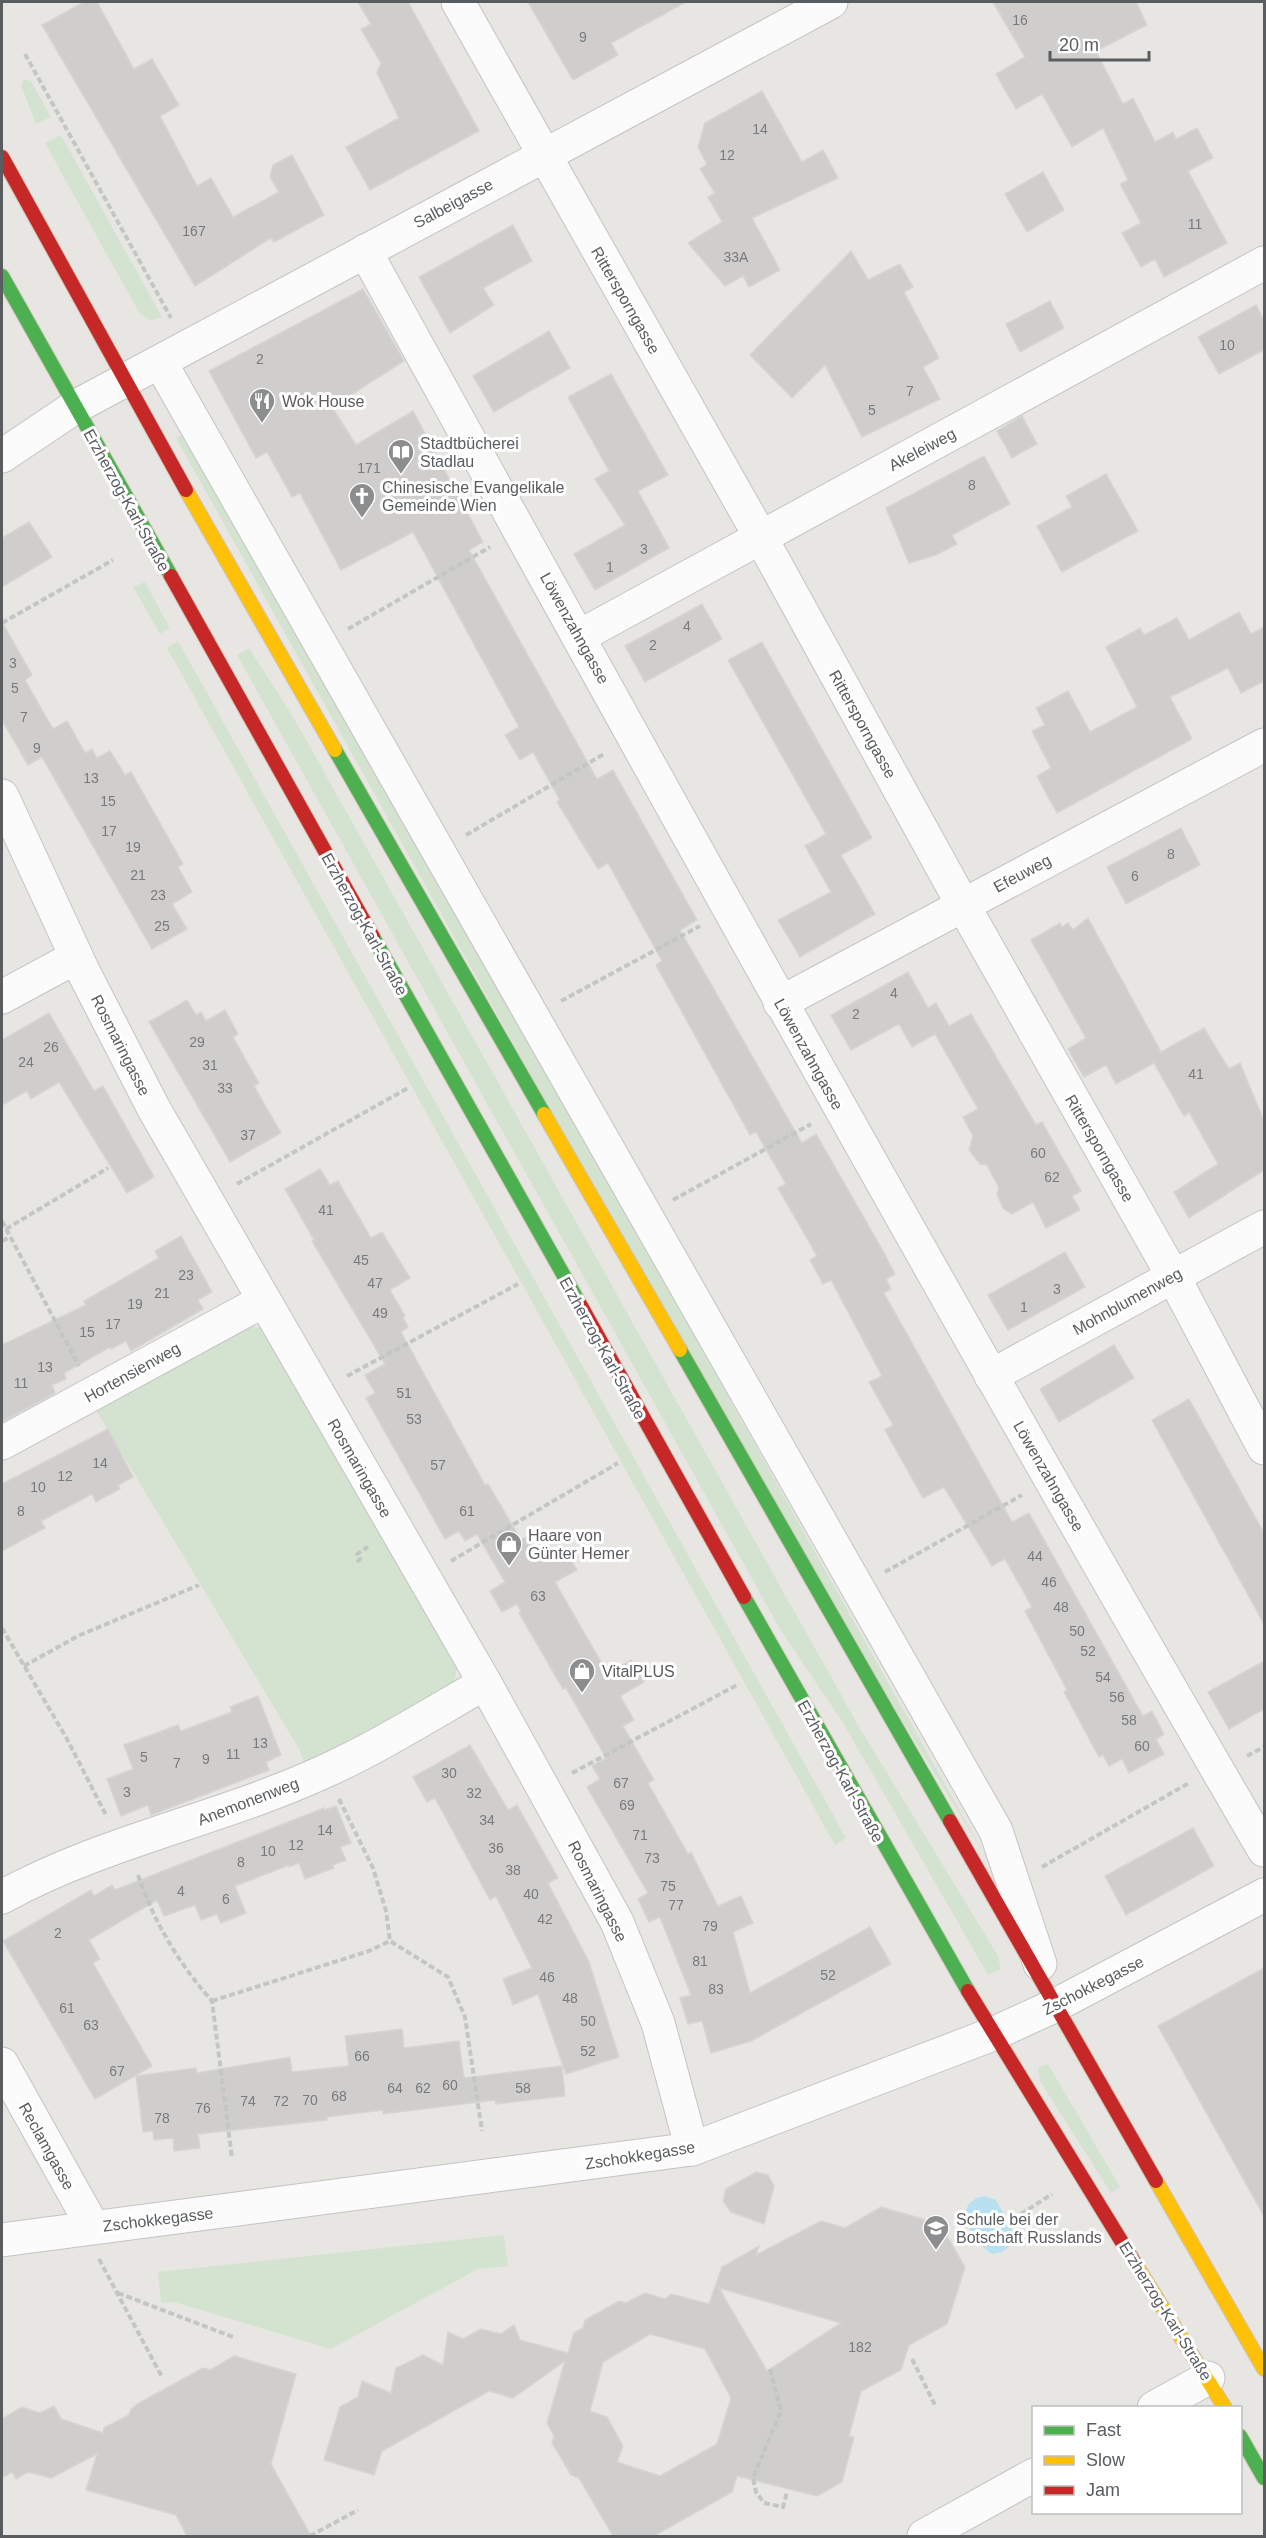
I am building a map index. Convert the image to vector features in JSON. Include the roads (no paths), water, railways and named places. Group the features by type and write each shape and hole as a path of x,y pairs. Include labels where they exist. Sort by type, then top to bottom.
{"main road":[{"path":"2,157 124,381 1264,2369"},
{"name":"Erzherzog-Karl-Straße","path":"2,276 941,1948 1224,2406"},
{"path":"1242,2440 1264,2478"}],"street":[{"name":"Rittersporngasse","path":"458,2 760,536 963,905 1173,1276 1264,1448"},
{"name":"Salbeigasse","path":"2,456 75,407 831,2"},
{"name":"Löwenzahngasse","path":"365,251 780,1003 991,1376 1264,1850"},
{"name":"Akeleiweg","path":"579,636 1264,263"},
{"path":"160,362 996,1831 1054,2006"},
{"name":"Efeuweg","path":"780,1003 1264,745"},
{"name":"Rosmaringasse","path":"2,796 76,957 154,1109 262,1301 485,1683 617,1922 658,2024 692,2149"},
{"path":"2,997 76,957"},
{"name":"Mohnblumenweg","path":"991,1376 1264,1227"},
{"name":"Hortensienweg","path":"2,1443 262,1301"},
{"name":"Anemonenweg","path":"2,1897 32,1880 320,1773 485,1683"},
{"name":"Zschokkegasse","path":"2,2240 94,2239 692,2149 993,2034 1054,2006 1264,1895"},
{"name":"Reclamgasse","path":"2,2064 94,2239"},
{"path":"1158,2406 1208,2378"},
{"path":"924,2536 1032,2476"}],"water":[{"path":"985,2196 996,2200 1013,2231 1011,2245 1002,2252 992,2254 984,2248 977,2241 968,2222 966,2213 968,2205 974,2199"}],"place":[{"name":"Wok House","path":"262,424"},
{"name":"Stadtbücherei Stadlau","path":"401,475"},
{"name":"Chinesische Evangelikale Gemeinde Wien","path":"362,519"},
{"name":"Haare von Günter Hemer","path":"509,1567"},
{"name":"VitalPLUS","path":"582,1694"},
{"name":"Schule bei der Botschaft Russlands","path":"936,2251"}]}
